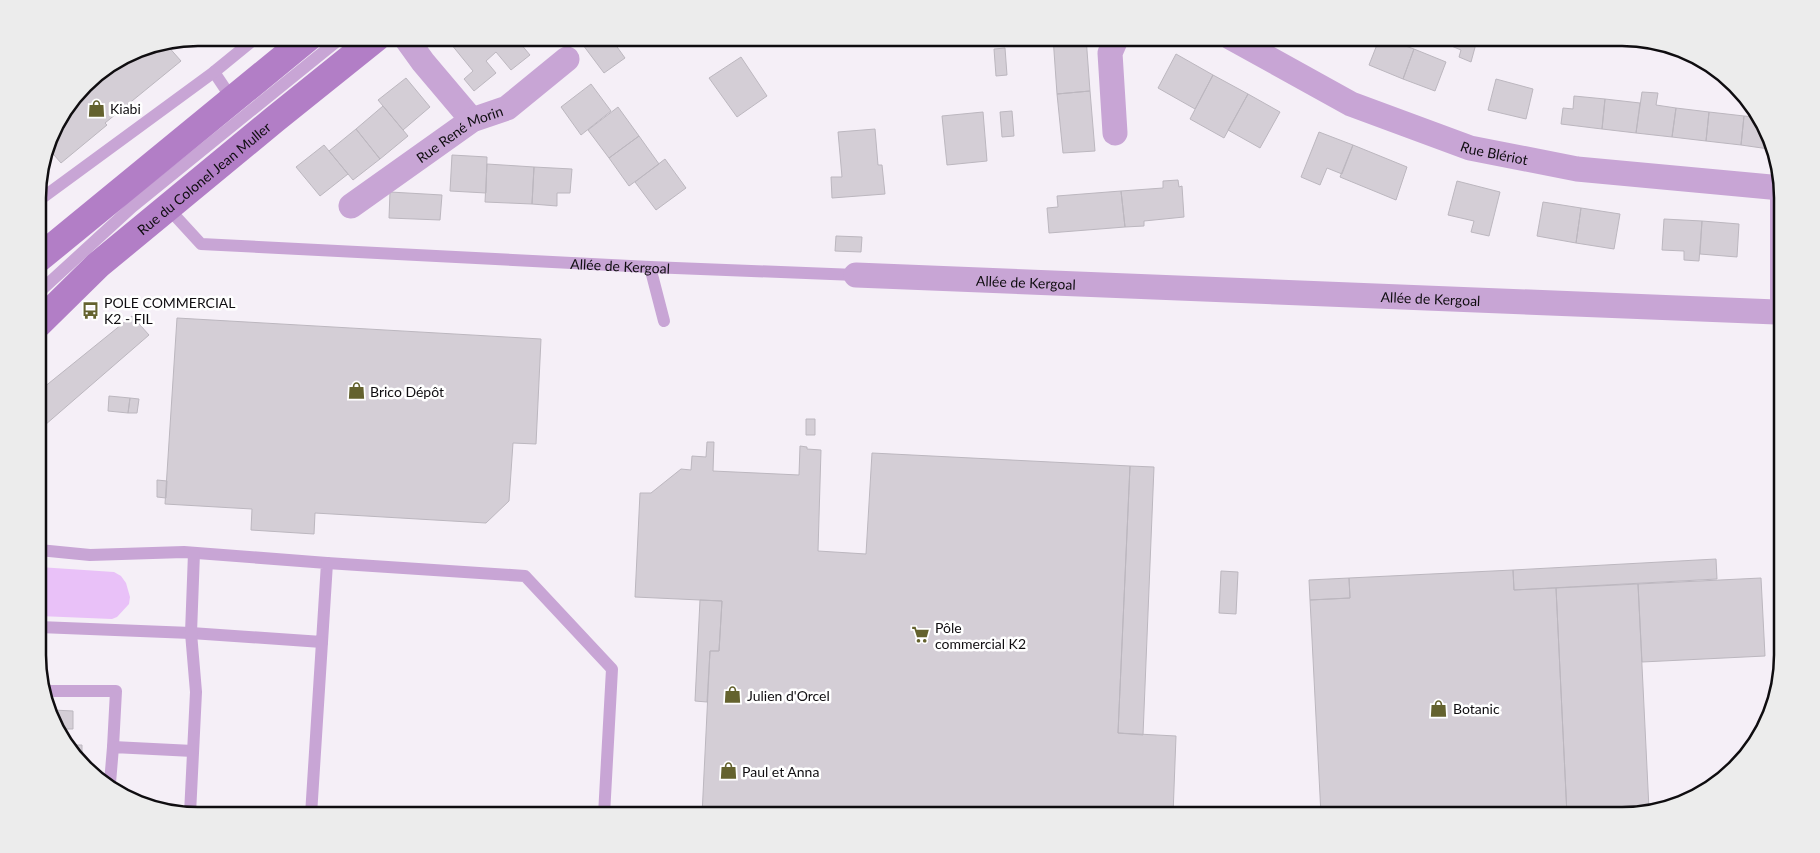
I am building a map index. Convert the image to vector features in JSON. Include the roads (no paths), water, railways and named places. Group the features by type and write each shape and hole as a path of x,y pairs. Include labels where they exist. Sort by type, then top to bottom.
{"main road":[{"path":"47,252 298,47"},
{"name":"Rue du Colonel Jean Muller","path":"47,315 98,265 365,47"}],"street":[{"path":"1113,46 1110,53 1115,133"},
{"name":"Rue Blériot","path":"1245,46 1351,104 1470,148 1577,169 1773,187"},
{"path":"412,47 472,120"},
{"name":"Rue René Morin","path":"351,206 472,120 508,108 567,59"},
{"name":"Allée de Kergoal","path":"856,275 1774,312"}],"lane":[{"path":"47,193 246,47"},
{"path":"47,285 132,207 331,47"},
{"path":"214,72 232,99"},
{"name":"Allée de Kergoal","path":"167,207 201,244 650,267 856,275"},
{"path":"650,267 664,321"},
{"path":"46,551 90,555 194,553 525,576 612,669 604,807"},
{"path":"190,806 196,692 191,633 194,553"},
{"path":"312,807 327,563"},
{"path":"46,627 191,633 322,642"},
{"path":"50,690 116,691 110,778"},
{"path":"113,747 193,751"}],"place":[{"name":"Kiabi","path":"96,108"},
{"name":"POLE COMMERCIAL K2 - FIL","path":"90,310"},
{"name":"Brico Dépôt","path":"356,391"},
{"name":"Pôle commercial K2","path":"921,635"},
{"name":"Julien d'Orcel","path":"733,695"},
{"name":"Botanic","path":"1439,708"},
{"name":"Paul et Anna","path":"728,771"}]}
